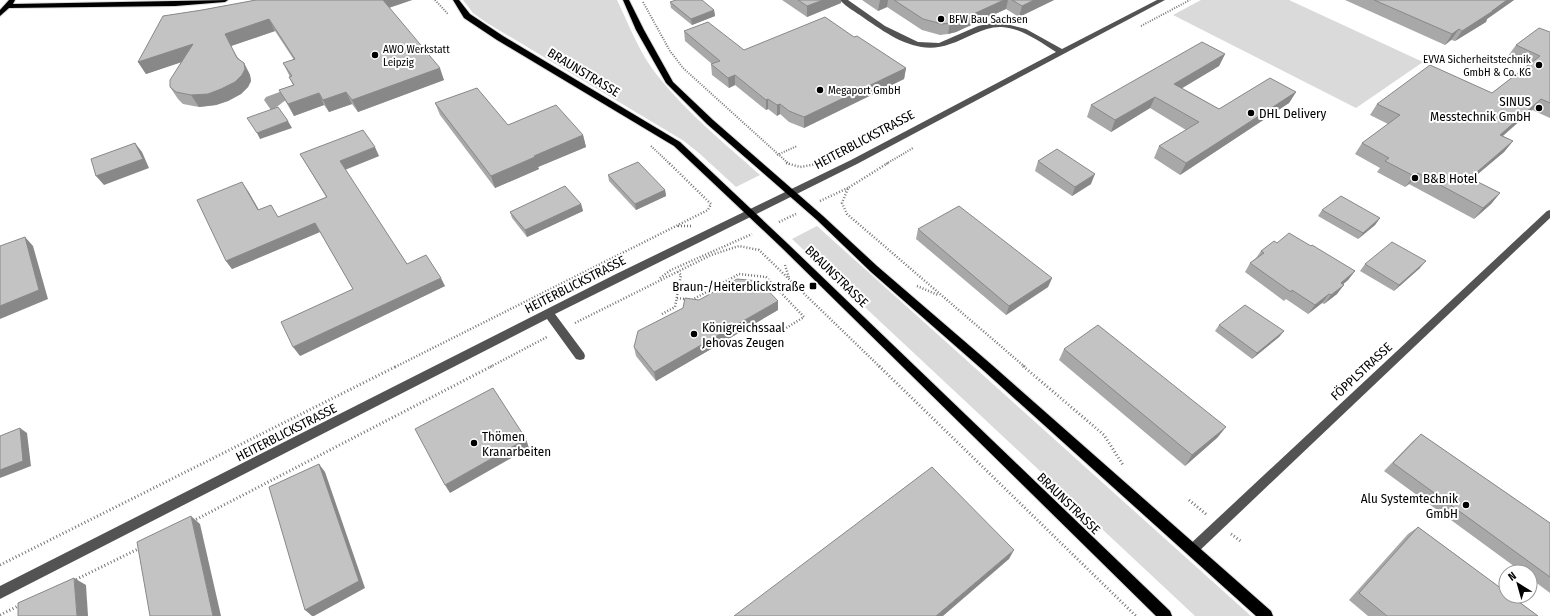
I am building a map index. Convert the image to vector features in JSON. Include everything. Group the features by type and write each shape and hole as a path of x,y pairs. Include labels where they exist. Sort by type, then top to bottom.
{"main road":[{"path":"0,14 14,0"},
{"path":"8,6 175,4 224,0"},
{"name":"BRAUNSTRASSE","path":"456,0 467,16 494,34 677,144 766,228 1165,616"},
{"path":"626,0 640,30 670,83 710,122 792,192 874,269 1007,385 1266,616"}],"street":[{"path":"843,0 909,43 923,46 938,46 952,42 982,27 996,25 1011,26 1021,29 1062,52"},
{"path":"1146,0 1154,4"},
{"name":"HEITERBLICKSTRASSE","path":"0,593 548,313 854,162 952,108 1162,0"},
{"name":"FÖPPLSTRASSE","path":"1192,550 1550,213"},
{"path":"548,313 580,356"}],"path":[{"path":"642,0 670,51 683,68 787,164 800,167"},
{"path":"1135,29 1190,0"},
{"path":"777,155 797,146"},
{"path":"653,283 672,270 766,228 848,188 915,147"},
{"path":"848,188 842,203 847,214 1104,435 1125,469"},
{"path":"0,565 708,210"},
{"path":"190,522 653,283 711,255 739,246 759,250 1136,616"},
{"path":"662,314 675,307 681,274 678,272"},
{"path":"677,298 692,300 739,274 766,277 804,317 778,332"},
{"path":"698,296 703,302"},
{"path":"666,312 669,316"},
{"path":"72,581 142,547"},
{"path":"0,614 22,604"}],"shaded area":[{"path":"463,0 617,0 640,49 657,75 693,115 760,175 736,187 684,141 487,23 473,13"},
{"path":"1201,0 1289,0 1423,62 1356,108 1173,15"},
{"path":"285,90 289,98 271,110 264,100 266,97"},
{"path":"817,226 1251,616 1195,616 792,239"}],"building":[{"name":"AWO Werkstatt Leipzig","path":"256,0 383,0 440,68 352,100 346,92 323,100 319,93 288,104 279,90 294,85 289,77 292,76 283,63 295,59 269,19 225,34 237,58 244,63 245,69 242,75 235,82 208,94 191,95 176,92 170,87 170,80 193,44 138,62 163,16"},
{"path":"676,0 702,0 714,10 691,19 670,2"},
{"path":"798,0 823,0 807,6"},
{"path":"894,0 1004,0 958,21 942,24 923,19"},
{"path":"1012,0 1034,0 1022,6"},
{"path":"1374,0 1507,0 1462,31 1459,29 1452,34"},
{"path":"825,17 854,37 857,36 906,68 804,117 789,111 780,104 777,105 768,99 766,100 735,75 728,78 711,64 720,61 684,31 708,22 744,50"},
{"path":"1539,28 1550,32 1550,103 1541,99 1500,135 1513,141 1470,178 1500,193 1483,208 1418,173 1414,176 1385,161 1389,158 1362,143 1400,115 1377,104 1430,65 1492,93 1540,56 1516,45"},
{"name":"DHL Delivery","path":"1202,42 1225,54 1174,84 1219,109 1270,78 1296,92 1186,163 1159,146 1199,122 1155,97 1115,120 1091,105"},
{"path":"477,88 508,125 556,105 583,135 491,176 435,103"},
{"path":"278,107 288,121 257,133 247,118"},
{"path":"363,130 375,147 340,161 407,264 426,255 441,278 293,347 281,322 353,289 315,223 226,261 197,200 242,182 258,210 271,205 278,217 327,197 300,154"},
{"path":"135,143 143,159 96,176 91,159"},
{"path":"1057,149 1095,174 1075,187 1038,161"},
{"path":"638,162 665,190 635,204 608,175"},
{"path":"565,186 581,204 525,230 510,212"},
{"path":"1341,196 1380,218 1363,233 1322,210"},
{"path":"959,206 1052,278 1009,306 918,229"},
{"path":"1289,233 1355,271 1341,283 1344,285 1315,305 1292,290 1291,292 1250,263 1264,253 1261,251 1274,241 1277,243"},
{"path":"25,237 39,290 0,306 0,246"},
{"path":"1392,242 1426,261 1399,285 1365,264"},
{"name":"Königreichssaal Jehovas Zeugen","path":"737,279 759,281 778,301 654,372 634,347 638,331 683,308 685,298 699,300"},
{"path":"1245,305 1284,331 1257,353 1219,325"},
{"path":"1098,325 1226,427 1192,455 1064,349"},
{"name":"Thömen Kranarbeiten","path":"493,388 526,439 445,485 415,429"},
{"path":"20,428 23,461 0,470 0,436"},
{"name":"Alu Systemtechnik GmbH","path":"1421,434 1550,523 1550,577 1538,568 1538,564 1532,564 1393,463"},
{"path":"319,464 359,581 305,610 269,487"},
{"path":"932,467 1014,550 936,616 734,616"},
{"path":"191,516 213,616 150,616 137,542"},
{"path":"1418,527 1498,586 1498,604 1522,604 1538,616 1387,616 1359,593"},
{"path":"74,578 77,616 18,616 18,603"}],"place":[{"name":"BFW Bau Sachsen","path":"941,19"},
{"name":"AWO Werkstatt Leipzig","path":"375,55"},
{"name":"EVVA Sicherheitstechnik GmbH & Co. KG","path":"1539,65"},
{"name":"Megaport GmbH","path":"820,90"},
{"name":"SINUS Messtechnik GmbH","path":"1539,108"},
{"name":"DHL Delivery","path":"1251,113"},
{"name":"B&B Hotel","path":"1415,178"},
{"name":"Braun-/Heiterblickstraße","path":"813,286"},
{"name":"Königreichssaal Jehovas Zeugen","path":"694,334"},
{"name":"Thömen Kranarbeiten","path":"474,443"},
{"name":"Alu Systemtechnik GmbH","path":"1466,505"}]}
